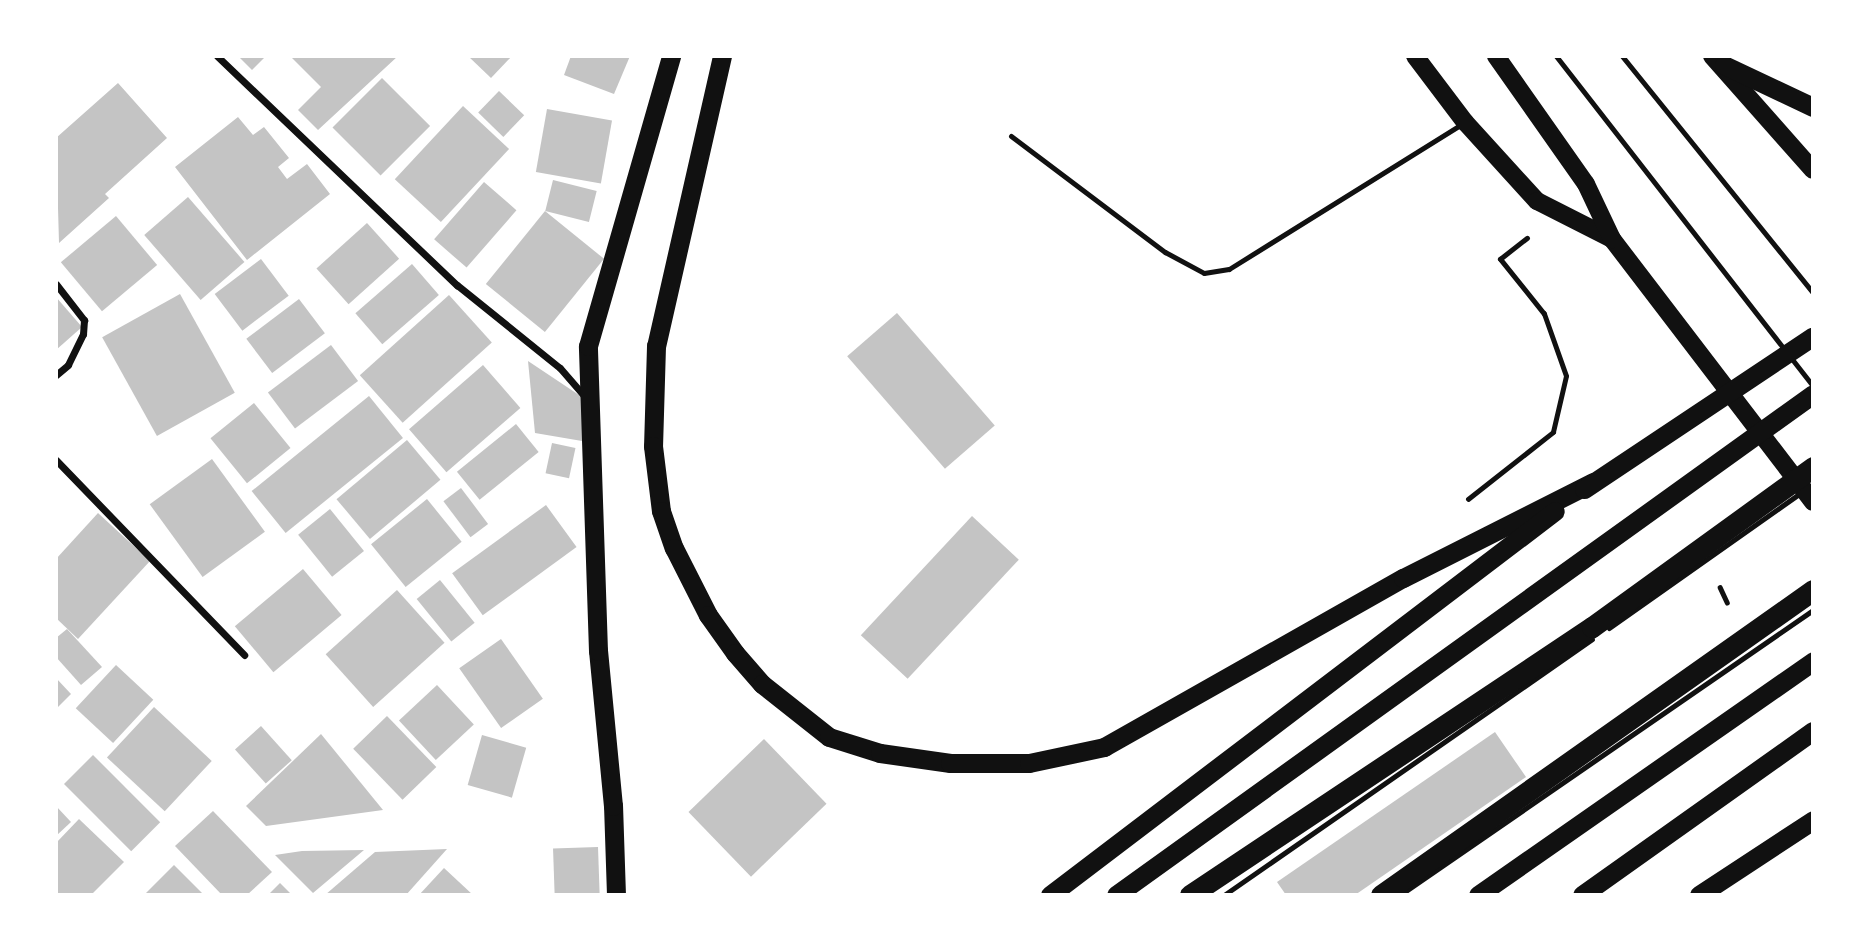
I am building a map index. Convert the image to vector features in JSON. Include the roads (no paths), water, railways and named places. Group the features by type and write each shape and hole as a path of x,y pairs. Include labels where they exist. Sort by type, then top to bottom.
{"highway":[{"path":"616,895 613,806 598,651 588,346 671,56"},
{"path":"722,56 656,346 653,446 661,510 674,548 708,615 762,684 829,737 880,753 950,763 1029,763 1104,747 1403,578 1593,482"},
{"path":"1719,59 1813,107"},
{"path":"1050,895 1593,482 1813,335"},
{"path":"1116,895 1813,394"},
{"path":"1190,895 1591,627 1813,467"},
{"path":"1381,895 1813,590"},
{"path":"1478,895 1813,661"},
{"path":"1582,895 1813,731"},
{"path":"1699,895 1813,820"}],"main road":[{"path":"1415,56 1465,122 1537,201 1612,239"},
{"path":"1496,56 1579,173 1612,239 1759,435 1810,492"},
{"path":"1719,59 1813,170"}],"street":[{"path":"217,56 457,285 560,368 591,404"},
{"path":"56,284 84,320 83,334 68,365 56,375"},
{"path":"56,460 244,655"}],"lane":[{"path":"1556,56 1813,387"},
{"path":"1622,56 1813,293"},
{"path":"1011,136 1165,252 1204,273 1229,269 1465,122"},
{"path":"1224,895 1810,492"},
{"path":"1400,895 1813,610"}]}
